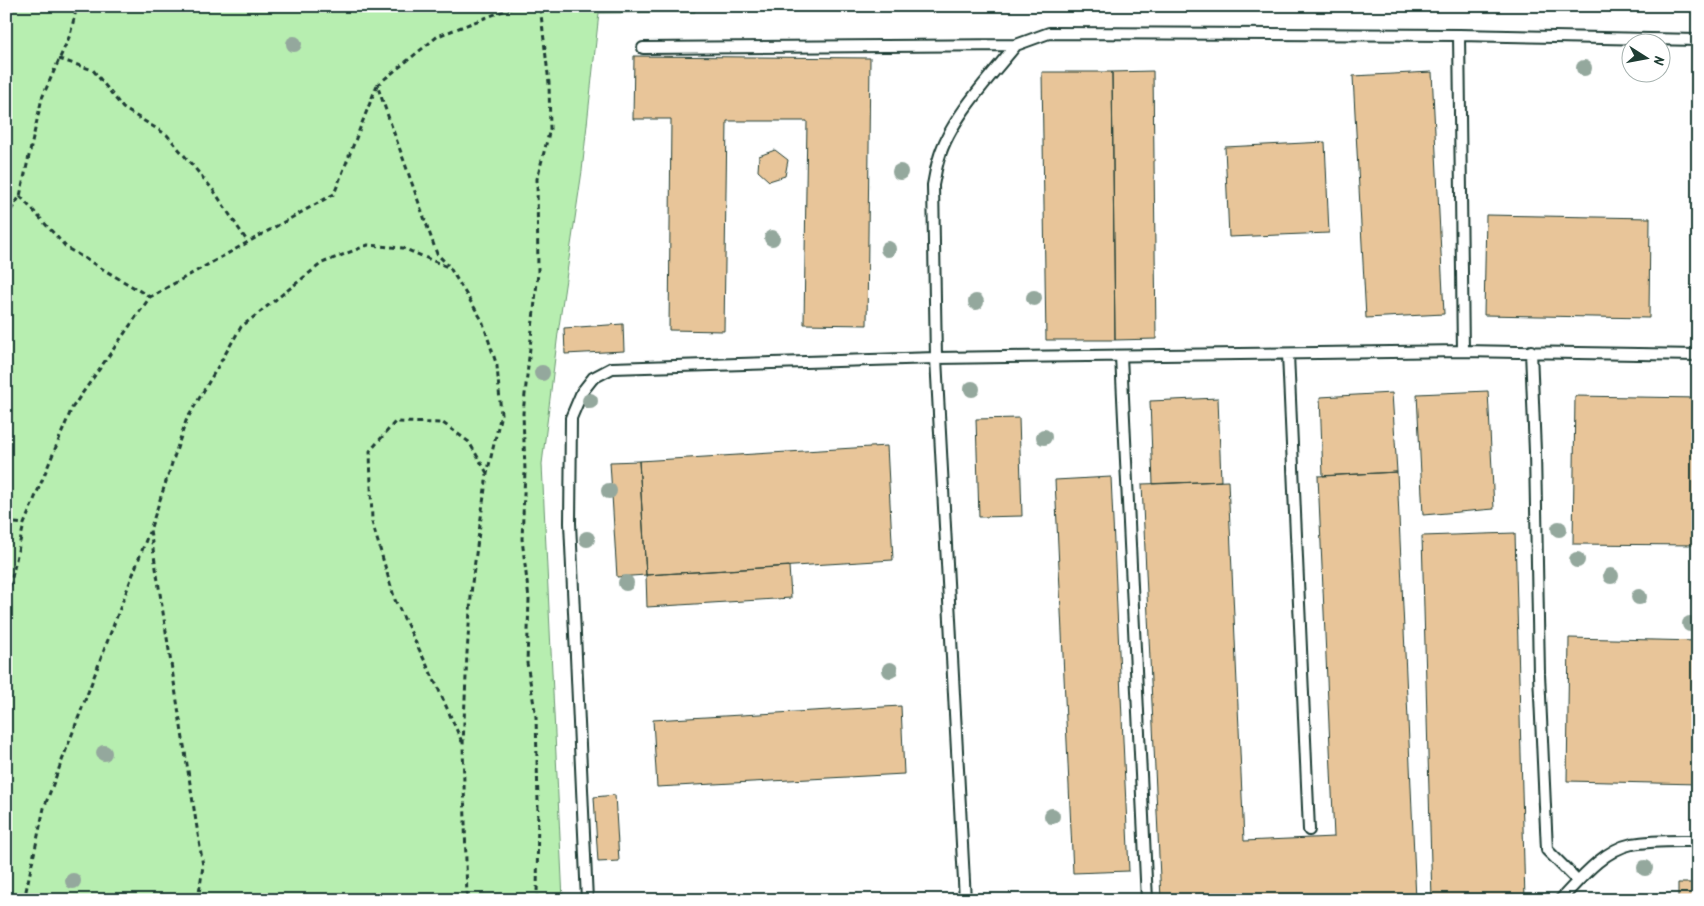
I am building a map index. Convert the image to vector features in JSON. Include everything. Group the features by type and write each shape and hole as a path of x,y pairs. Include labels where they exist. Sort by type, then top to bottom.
{"lane":[{"path":"643,48 1016,45 1049,33 1459,35 1698,40"},
{"path":"1459,35 1463,351"},
{"path":"965,900 936,358 934,185 939,157 953,126 1016,45"},
{"path":"587,900 570,523 571,418 582,392 593,378 612,368 936,358 1463,351 1698,355"},
{"path":"1532,351 1539,674 1546,850 1578,881"},
{"path":"1288,354 1309,830"},
{"path":"1121,356 1147,900"},
{"path":"1560,900 1578,881 1614,851 1631,844 1656,841 1698,841"}],"path":[{"path":"6,218 20,196 42,98 70,36 77,6"},
{"path":"6,604 24,524 72,408 150,296 334,194 377,84 438,36 516,6"},
{"path":"537,900 538,802 536,717 526,663 529,599 522,539 525,471 523,413 538,273 537,178 550,129 549,84 540,6"},
{"path":"59,59 93,70 123,108 167,135 214,191 247,241"},
{"path":"377,84 437,254 450,268 482,320 497,366 501,414 488,474 472,583 467,654 463,745 466,900"},
{"path":"20,196 67,248 150,296"},
{"path":"24,900 44,808 150,530 186,421 241,327 322,263 368,245 403,248 450,268"},
{"path":"463,745 438,688 395,600 372,522 370,452 395,422 442,423 469,442 488,474"},
{"path":"6,522 24,524"},
{"path":"150,530 203,866 198,900"}],"green space":[{"path":"6,6 695,6 695,12 599,13 582,171 558,333 542,464 563,900 6,900"}],"building":[{"path":"634,56 870,58 867,325 804,324 807,121 727,121 724,331 669,330 671,119 633,119"},
{"path":"1153,71 1156,339 1115,340 1112,72"},
{"path":"1042,72 1112,72 1115,340 1046,340"},
{"path":"1432,72 1444,314 1366,318 1353,76"},
{"path":"1325,142 1329,233 1229,237 1225,147"},
{"path":"775,150 788,160 785,176 769,181 758,171 759,156"},
{"path":"1486,215 1650,218 1649,318 1484,315"},
{"path":"623,324 624,351 565,354 564,328"},
{"path":"1488,391 1494,509 1423,515 1417,394"},
{"path":"1392,393 1397,472 1323,476 1320,397"},
{"path":"1575,396 1698,398 1698,545 1573,544"},
{"path":"1218,398 1221,481 1153,484 1150,401"},
{"path":"1019,418 1022,516 979,517 976,419"},
{"path":"887,446 893,560 646,575 639,461"},
{"path":"639,461 646,575 617,577 610,462"},
{"path":"1397,472 1416,900 1161,900 1142,484 1228,481 1244,841 1334,837 1318,476"},
{"path":"1111,477 1129,871 1073,873 1055,480"},
{"path":"1515,533 1525,900 1432,900 1422,536"},
{"path":"789,566 791,598 647,607 646,575"},
{"path":"1569,638 1698,641 1698,784 1567,781"},
{"path":"901,706 904,774 657,787 653,720"},
{"path":"615,795 619,861 598,862 594,797"},
{"path":"1678,883 1698,883 1698,900 1678,900"},
{"path":"911,896 911,900 843,900"}]}
